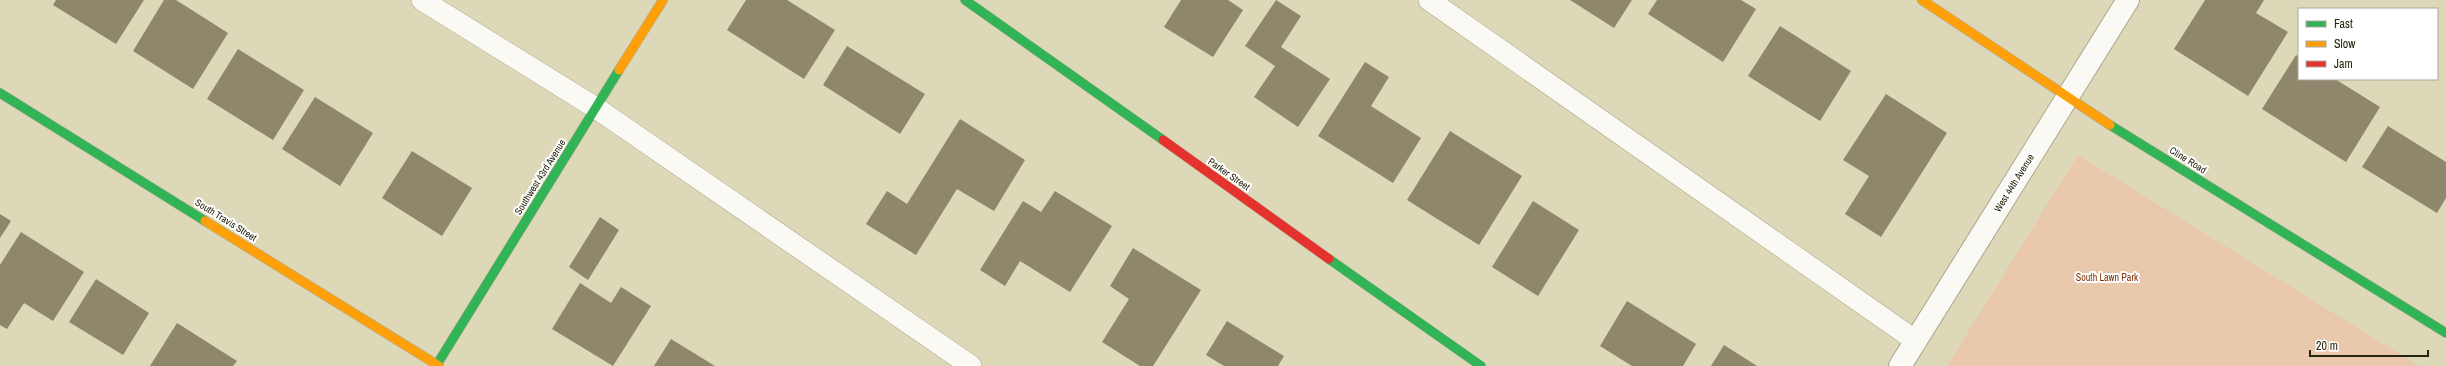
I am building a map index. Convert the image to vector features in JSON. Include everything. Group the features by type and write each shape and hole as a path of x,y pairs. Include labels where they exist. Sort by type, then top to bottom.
{"street":[{"name":"Southwest 43rd Avenue","path":"438,366 663,0"},
{"name":"Parker Street","path":"964,0 1481,366"},
{"name":"Cline Road","path":"1922,0 2067,98 2446,333"},
{"name":"West 44th Avenue","path":"1900,366 2128,0"},
{"name":"South Travis Street","path":"0,93 438,366"}],"lane":[{"path":"422,0 596,108 972,366"},
{"path":"1429,0 1916,341"}],"green space":[{"name":"South Lawn Park","path":"2078,155 2419,366 1947,366"}],"building":[{"path":"56,0 144,0 116,44 53,5"},
{"path":"164,0 176,0 228,33 193,89 133,51"},
{"path":"746,0 787,0 835,30 804,79 727,30"},
{"path":"1181,0 1228,0 1243,10 1213,57 1164,27"},
{"path":"1276,0 1301,16 1281,47 1330,79 1298,127 1254,97 1275,66 1245,46"},
{"path":"1570,0 1632,0 1614,28"},
{"path":"1657,0 1741,0 1756,9 1723,62 1648,14"},
{"path":"2205,0 2264,0 2256,13 2288,32 2248,96 2174,49"},
{"path":"1780,26 1851,71 1820,121 1748,76"},
{"path":"847,46 925,94 900,134 823,85"},
{"path":"238,49 304,90 273,140 207,99"},
{"path":"2296,55 2298,56 2298,80 2337,80 2380,107 2346,162 2262,109"},
{"path":"1365,62 1389,77 1371,106 1421,138 1393,183 1318,136"},
{"path":"1886,94 1947,133 1881,237 1845,214 1869,176 1843,160"},
{"path":"315,97 373,133 340,186 282,149"},
{"path":"960,119 1025,160 994,211 957,189 916,255 866,224 887,191 907,204"},
{"path":"2388,126 2446,162 2446,198 2437,213 2362,167"},
{"path":"1450,131 1522,176 1479,245 1407,200"},
{"path":"412,151 472,188 442,236 382,198"},
{"path":"1055,191 1112,226 1070,292 1020,261 1005,286 980,270 1023,201 1041,212"},
{"path":"1533,201 1579,230 1538,296 1492,267"},
{"path":"0,214 11,221 0,238"},
{"path":"600,217 619,230 588,280 569,267"},
{"path":"21,232 84,272 53,321 24,303 7,329 0,325 0,265"},
{"path":"1133,248 1201,290 1153,366 1140,366 1102,342 1129,299 1110,286"},
{"path":"96,279 149,313 123,355 69,322"},
{"path":"580,283 611,303 621,287 651,306 613,366 552,329"},
{"path":"1627,301 1696,344 1683,366 1632,366 1600,346"},
{"path":"1227,321 1284,356 1278,366 1224,366 1206,355"},
{"path":"177,323 237,361 233,366 150,366"},
{"path":"671,339 715,366 654,366"},
{"path":"1724,345 1757,366 1711,366"}],"traffic: fast":[{"path":"965,0 1163,140"},
{"path":"436,366 619,70"},
{"path":"0,93 205,221"},
{"path":"2110,125 2446,333"},
{"path":"1329,259 1481,366"}],"traffic: slow":[{"path":"619,70 663,0"},
{"path":"1922,0 2110,125"},
{"path":"205,221 439,366"}],"traffic: jam":[{"path":"1163,140 1329,259"}]}
